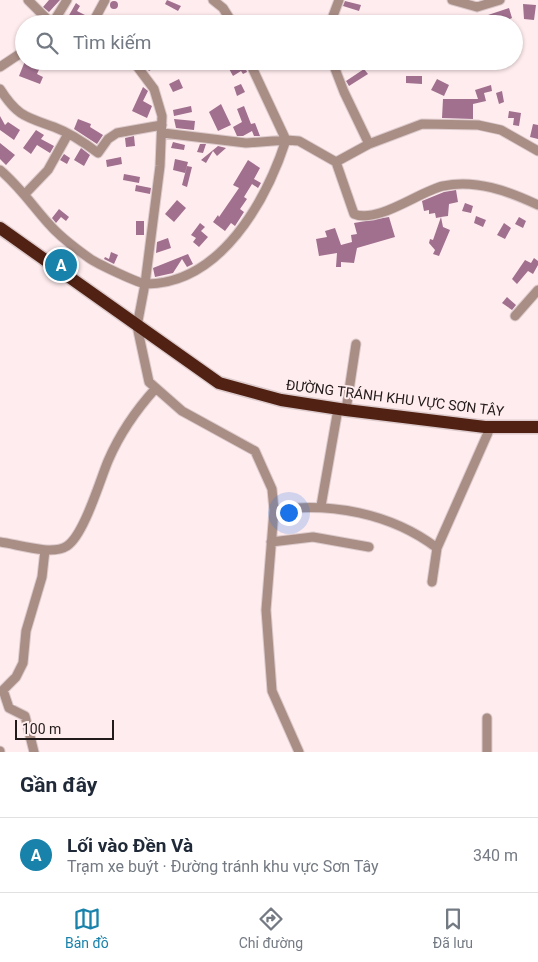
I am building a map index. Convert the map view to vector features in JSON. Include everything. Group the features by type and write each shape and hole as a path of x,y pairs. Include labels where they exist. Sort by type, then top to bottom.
{"highway":[{"name":"ĐƯỜNG TRÁNH KHU VỰC SƠN TÂY","path":"0,228 219,383 281,400 342,410 491,426 538,427"}],"street":[{"path":"28,0 44,15"},
{"path":"57,15 67,0"},
{"path":"97,15 105,0"},
{"path":"213,0 223,8 227,15"},
{"path":"333,15 339,0"},
{"path":"452,0 477,6 500,0"},
{"path":"0,67 15,57"},
{"path":"140,70 154,89 159,104 162,129 145,284 137,326 149,382 182,410 255,451 272,489 274,510 266,610 272,691 299,752"},
{"path":"0,170 25,194 53,229 89,258 145,284 177,278 197,270 223,250 240,230 269,180 286,140 253,70"},
{"path":"335,70 368,144"},
{"path":"0,89 14,109 20,114 68,134 98,153 108,139 117,133 162,129 246,143 286,140 308,145 336,162 351,210 362,216 404,205 436,187 467,183 495,188 538,206"},
{"path":"336,162 368,144 422,124 478,124 501,130 538,151"},
{"path":"25,194 48,170 68,134"},
{"path":"515,316 538,290"},
{"path":"321,506 356,344"},
{"path":"0,542 45,550 68,546 90,507 109,460 132,416 156,388"},
{"path":"432,582 438,548 491,426"},
{"path":"274,510 321,506 369,515 390,522 423,538 438,548"},
{"path":"272,542 313,537 369,547"},
{"path":"34,752 25,716 7,705 3,690 16,677 23,663 26,631 42,577 45,550"},
{"path":"487,718 487,752"}],"building":[{"path":"49,0 60,0 49,12 43,7"},
{"path":"167,0 181,6 178,11 165,4"},
{"path":"114,1 118,5 114,9 110,5"},
{"path":"345,1 361,5 359,11 343,6"},
{"path":"76,3 80,6 77,11 85,15 69,15"},
{"path":"523,4 536,5 534,20 524,19"},
{"path":"509,8 511,15 488,15"},
{"path":"21,70 39,70 37,74 43,77 40,84 19,76"},
{"path":"230,70 246,70 247,72 243,74 241,71 233,76"},
{"path":"362,70 368,74 349,86 346,81"},
{"path":"406,76 422,76 422,84 406,83"},
{"path":"179,79 183,88 173,92 169,84"},
{"path":"437,79 449,85 444,96 431,90"},
{"path":"241,84 245,92 237,96 234,87"},
{"path":"491,85 492,91 484,93 486,101 473,104 473,119 442,118 443,99 478,99 475,90"},
{"path":"143,87 148,91 143,101 152,106 147,118 132,111"},
{"path":"502,91 504,102 499,104 496,93"},
{"path":"221,104 231,125 218,131 209,112"},
{"path":"191,106 192,112 174,116 173,110"},
{"path":"244,106 251,124 255,123 260,136 254,136 252,131 243,136 237,136 233,127 242,122 237,109"},
{"path":"509,111 521,113 519,126 513,125 514,118 508,118"},
{"path":"0,116 5,125 8,122 20,130 14,140 0,130"},
{"path":"78,119 91,124 90,127 103,135 97,144 74,129"},
{"path":"174,119 195,121 194,130 176,128"},
{"path":"533,124 538,125 538,139 530,137"},
{"path":"36,130 44,135 41,139 54,146 50,153 37,145 31,154 23,148"},
{"path":"134,136 135,146 126,147 125,138"},
{"path":"173,142 185,145 184,150 171,148"},
{"path":"0,143 15,155 6,165 0,159"},
{"path":"200,144 206,144 203,153 197,152"},
{"path":"218,146 226,148 217,156 213,151 206,163 201,160"},
{"path":"81,148 90,155 84,166 74,160"},
{"path":"64,154 70,158 67,164 60,160"},
{"path":"121,157 122,164 107,167 106,160"},
{"path":"175,159 188,162 185,173 173,170"},
{"path":"248,160 260,168 254,179 261,183 258,188 252,184 244,197 247,199 240,209 244,212 235,226 231,223 225,231 213,222 218,215 219,217 239,188 233,185"},
{"path":"187,166 192,167 187,187 182,185"},
{"path":"124,174 140,177 139,183 123,180"},
{"path":"136,185 151,188 150,194 135,191"},
{"path":"456,190 458,202 449,204 448,216 436,218 435,213 429,214 429,210 424,211 422,201 444,192"},
{"path":"177,200 186,208 174,222 165,214"},
{"path":"465,203 473,206 471,213 462,211"},
{"path":"59,209 69,217 66,221 61,217 56,223 52,218"},
{"path":"476,216 486,220 483,227 474,223"},
{"path":"389,217 395,237 357,248 354,263 341,262 341,267 336,267 337,253 319,256 316,239 327,237 325,231 335,228 341,245 352,242 351,235 357,234 354,223"},
{"path":"441,217 443,227 450,230 439,256 433,254 435,250 429,243 430,239 433,240"},
{"path":"519,217 526,221 523,228 515,224"},
{"path":"136,221 144,221 144,235 136,235"},
{"path":"200,223 205,227 201,231 208,237 199,247 193,242 196,238 191,235"},
{"path":"504,223 511,228 505,239 497,235"},
{"path":"168,238 171,248 156,253 157,242"},
{"path":"111,252 118,255 114,264 104,259 105,257 109,259"},
{"path":"188,254 193,264 187,267 182,259 173,273 155,277 153,268"},
{"path":"534,258 538,261 538,265 533,274 528,271 517,284 512,279 525,260 531,263"},
{"path":"507,297 516,305 512,310 502,303"}],"place":[{"name":"Lối vào Đền Và","path":"61,265"}]}
